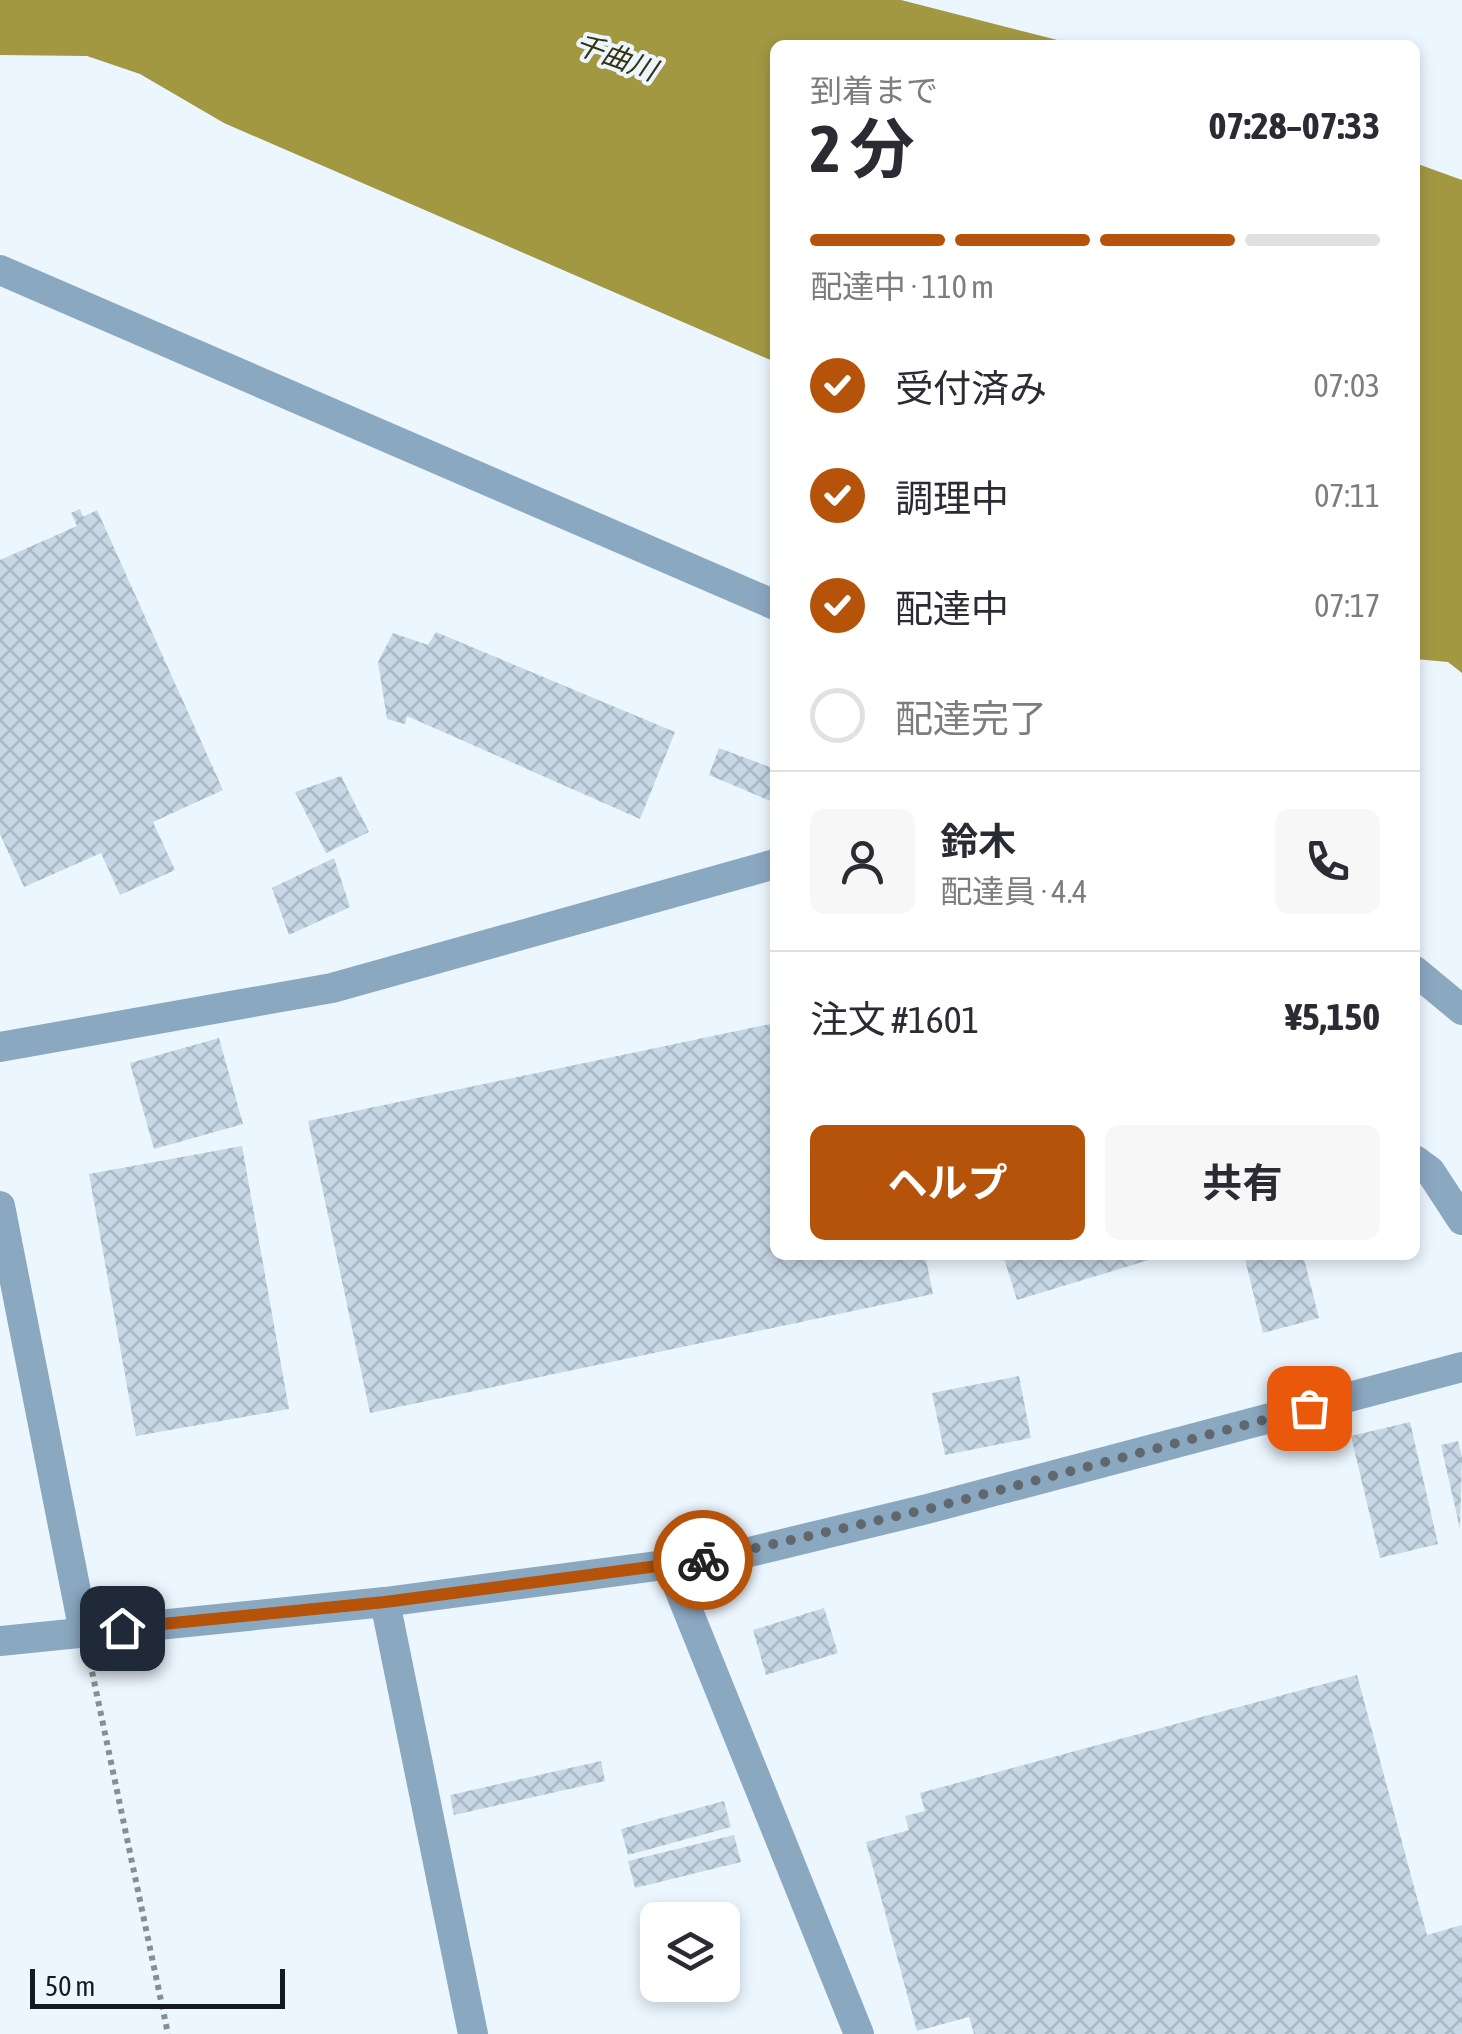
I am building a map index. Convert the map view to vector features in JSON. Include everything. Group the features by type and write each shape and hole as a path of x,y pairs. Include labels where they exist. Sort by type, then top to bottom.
{"street":[{"path":"0,270 770,603"},
{"path":"0,1047 332,988 770,865"},
{"path":"1420,975 1462,1010"},
{"path":"1420,1164 1430,1172 1462,1220"},
{"path":"0,1206 84,1632"},
{"path":"0,1640 385,1602 734,1556 928,1509 1462,1367"},
{"path":"669,1564 860,2034"},
{"path":"385,1602 473,2034"}],"path":[{"path":"84,1632 168,2034"}],"water":[{"name":"千曲川","path":"0,0 901,0 1057,40 770,40 770,360 224,123 140,74 87,56 0,55"},
{"path":"1420,165 1462,180 1462,673 1448,662 1420,659"}],"building":[{"path":"80,509 83,517 97,510 223,790 153,822 175,870 120,895 101,853 24,887 0,834 0,560 77,526 71,513"},
{"path":"436,632 675,732 640,819 407,716 405,724 387,719 378,662 393,633 428,645"},
{"path":"719,748 770,767 770,801 709,775"},
{"path":"341,776 369,832 326,853 295,792"},
{"path":"334,858 350,907 289,935 272,888"},
{"path":"770,1024 770,1260 926,1260 933,1294 370,1413 308,1121"},
{"path":"219,1038 243,1124 154,1149 130,1063"},
{"path":"242,1146 289,1409 136,1436 89,1174"},
{"path":"1005,1260 1149,1260 1017,1300"},
{"path":"1245,1260 1304,1260 1319,1318 1263,1333"},
{"path":"1019,1376 1031,1438 945,1455 932,1393"},
{"path":"1410,1422 1438,1544 1380,1558 1351,1436"},
{"path":"1458,1441 1462,1457 1460,1529 1441,1445"},
{"path":"824,1608 838,1653 766,1675 753,1630"},
{"path":"1357,1675 1427,1935 1462,1925 1462,2034 974,2034 969,2017 917,2031 866,1842 909,1830 905,1816 925,1811 920,1793"},
{"path":"601,1761 605,1781 454,1815 450,1795"},
{"path":"724,1801 731,1827 628,1855 621,1829"},
{"path":"734,1835 741,1862 635,1888 628,1861"}],"way so far":[{"path":"703,1560 928,1509 1309,1408"}],"route":[{"path":"122,1628 385,1602 703,1560"}]}
